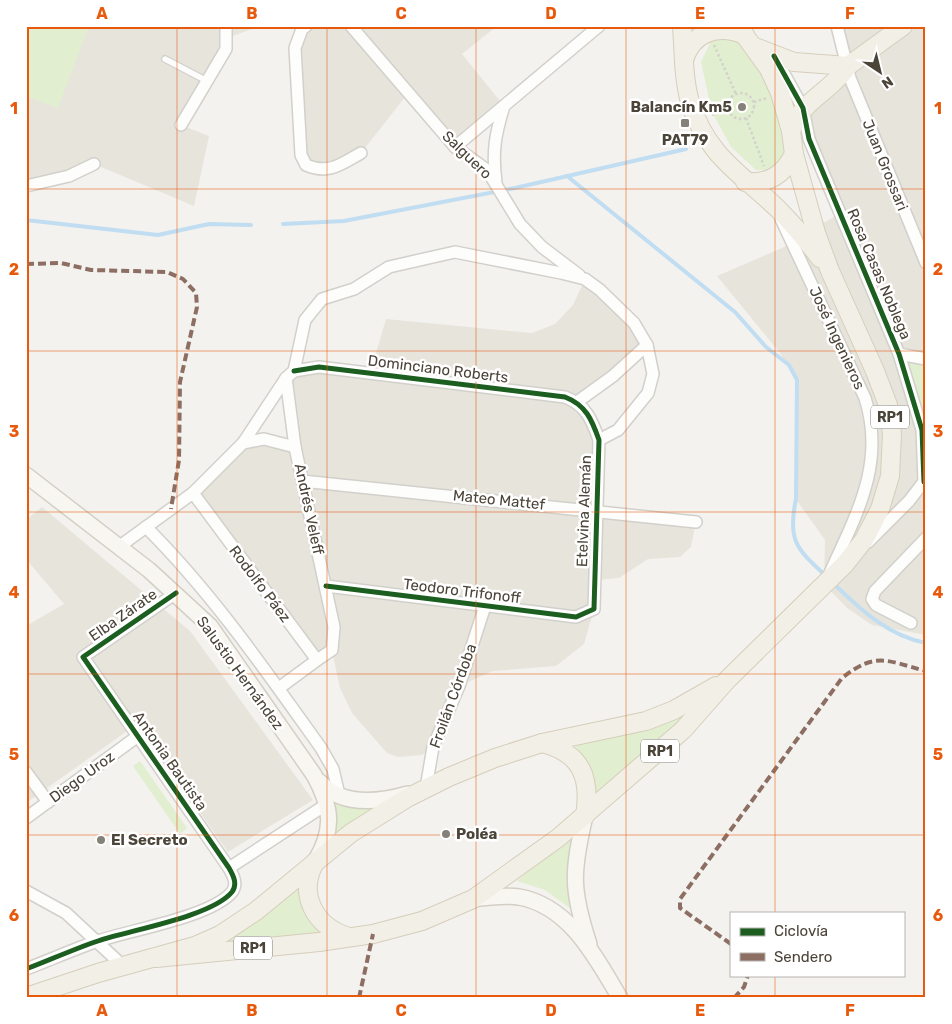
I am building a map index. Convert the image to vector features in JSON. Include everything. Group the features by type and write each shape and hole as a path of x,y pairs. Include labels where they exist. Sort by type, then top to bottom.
{"main road":[{"name":"RP1","path":"682,26 688,92 698,121 718,154 744,182 776,208 796,228 830,271"},
{"path":"791,131 803,108 842,75 848,66 903,26"},
{"path":"684,63 688,50 696,39 708,32 720,29 733,30 746,36 774,56 794,62 848,66"},
{"name":"RP1","path":"26,997 123,966 156,958 349,937 386,931 422,921 473,899 531,860 585,816 683,730 728,679 845,564 864,540 880,508 890,476 892,434 882,388 830,271 794,154 791,131 780,93 746,36"},
{"path":"744,182 757,183 769,180 788,165 794,154"},
{"name":"RP1","path":"316,860 369,821 426,788 479,764 542,743 646,721 674,710 728,679"},
{"path":"542,743 561,749 579,765 587,788 585,816"},
{"path":"316,860 310,872 308,882 310,904 325,926 349,937"},
{"path":"156,958 204,942 228,931 256,911 316,860"}],"street":[{"path":"181,125 226,49 226,26"},
{"path":"306,26 302,29 295,48 301,155 306,165 318,170 333,168 361,153"},
{"name":"Salguero","path":"351,26 455,147 487,170 520,224 536,241 619,307 634,323 647,346 653,374 648,394 618,430 599,440"},
{"path":"455,147 599,26"},
{"name":"Juan Grossari","path":"837,26 850,78 926,263"},
{"name":"Rosa Casas Noblega","path":"774,56 803,108 809,138 899,354 922,430 925,481"},
{"path":"497,184 493,157 496,132 504,106"},
{"path":"26,186 69,176 94,164"},
{"name":"José Ingenieros","path":"776,208 865,398 872,429 872,461 866,488 856,516 824,584"},
{"path":"120,546 193,493 243,443 290,375 305,320 322,299 354,289 389,268 455,252 472,253 585,279"},
{"path":"578,402 613,376 647,346"},
{"path":"899,354 926,358"},
{"name":"Dominciano Roberts","path":"290,375 319,367 566,397 578,402"},
{"name":"Andrés Veleff","path":"290,375 296,447 334,627 332,650 317,660"},
{"name":"Etelvina Alemán","path":"578,402 590,416 599,440 594,609"},
{"path":"243,443 264,439 296,447"},
{"name":"Salustio Hernández","path":"26,475 120,546 176,593 210,626 314,775 333,799"},
{"name":"Mateo Mattef","path":"302,481 597,510 696,522"},
{"path":"845,564 909,501 925,481"},
{"name":"Rodolfo Páez","path":"193,493 317,660"},
{"path":"146,527 200,585 236,630 321,748 333,769 333,799 328,829 316,860"},
{"path":"911,623 876,605 872,599 875,591 926,538"},
{"name":"Teodoro Trifonoff","path":"326,586 576,617 594,609"},
{"name":"Elba Zárate","path":"83,657 176,593"},
{"name":"Froilán Córdoba","path":"426,788 433,747 459,686 485,606"},
{"name":"Antonia Bautista","path":"83,657 236,880 233,892 184,918 98,941"},
{"path":"279,688 317,660"},
{"name":"Diego Uroz","path":"26,818 138,736"},
{"path":"26,772 48,802"},
{"path":"229,868 333,799 382,800 426,788"},
{"path":"585,816 575,859 575,893 590,948"},
{"path":"26,892 66,913 123,966"},
{"path":"473,899 519,897 542,904 564,920 590,948 620,998"},
{"path":"26,969 98,941"}],"lane":[{"path":"165,59 207,81"}],"path":[{"path":"708,32 736,94"},
{"path":"736,94 747,94 754,102 753,111 746,118 735,117 729,109 730,100 736,94"},
{"path":"698,121 729,109"},
{"path":"746,118 769,180"}],"shaded area":[{"path":"26,26 260,26 227,38 181,125 209,136 194,206 94,164 26,186"},
{"path":"306,26 497,26 462,54 504,106 455,147 409,92 361,153 333,168 306,165 295,48"},
{"path":"837,26 926,26 926,635 872,625 847,608 824,584 825,540 795,498 795,378 780,353 717,276 782,248 840,213 805,117 842,75"},
{"path":"585,279 600,290 647,345 578,402 599,440 597,510 696,522 691,547 680,557 648,559 619,578 595,580 594,609 584,644 556,666 493,671 459,686 433,747 422,755 398,757 387,753 352,713 340,688 332,651 317,660 193,493 243,443 295,447 286,378 294,371 370,373 386,319 532,333 555,324 573,305"},
{"path":"42,507 190,631 313,800 228,852 137,724 26,803 26,626 64,604 26,559 26,520"}],"green space":[{"path":"26,26 89,26 58,108 26,96"},
{"path":"726,36 738,37 751,49 784,119 787,159 774,170 756,170 731,147 712,112 701,62 711,41"},
{"path":"912,361 926,363 926,425 908,365"},
{"path":"700,703 596,796 589,763 572,742"},
{"path":"140,761 187,828 180,834 133,766"},
{"path":"333,799 358,807 375,808 329,840 335,820"},
{"path":"576,832 568,869 571,909 545,890 517,881"},
{"path":"299,882 331,932 207,947"}],"waterway":[{"path":"283,224 344,221 515,188 686,149"},
{"path":"567,176 735,312 766,347 789,365 797,380 794,535 801,551 826,576"},
{"path":"26,220 158,235 209,224 251,225"},
{"path":"833,583 864,612 887,628 926,643"}],"marked path":[{"path":"26,264 61,263 91,270 167,272 183,279 196,293 197,307 180,382 179,460 171,509"},
{"path":"730,943 680,908 680,899 842,678 864,664 873,661 891,662 926,671"},
{"path":"359,998 373,934"},
{"path":"734,998 744,987 748,976"}],"cycle path":[{"path":"774,56 803,108 809,139 899,354 922,430 924,482"},
{"path":"294,371 319,367 565,397 578,404 587,414 599,440 594,609 576,617 326,586"},
{"path":"26,969 98,941 189,916 222,901 234,889 234,880 229,868 83,657 176,593"}],"place":[{"name":"Balancín Km5","path":"742,107"},
{"name":"PAT79","path":"685,123"},
{"name":"Poléa","path":"446,834"},
{"name":"El Secreto","path":"101,840"}]}
